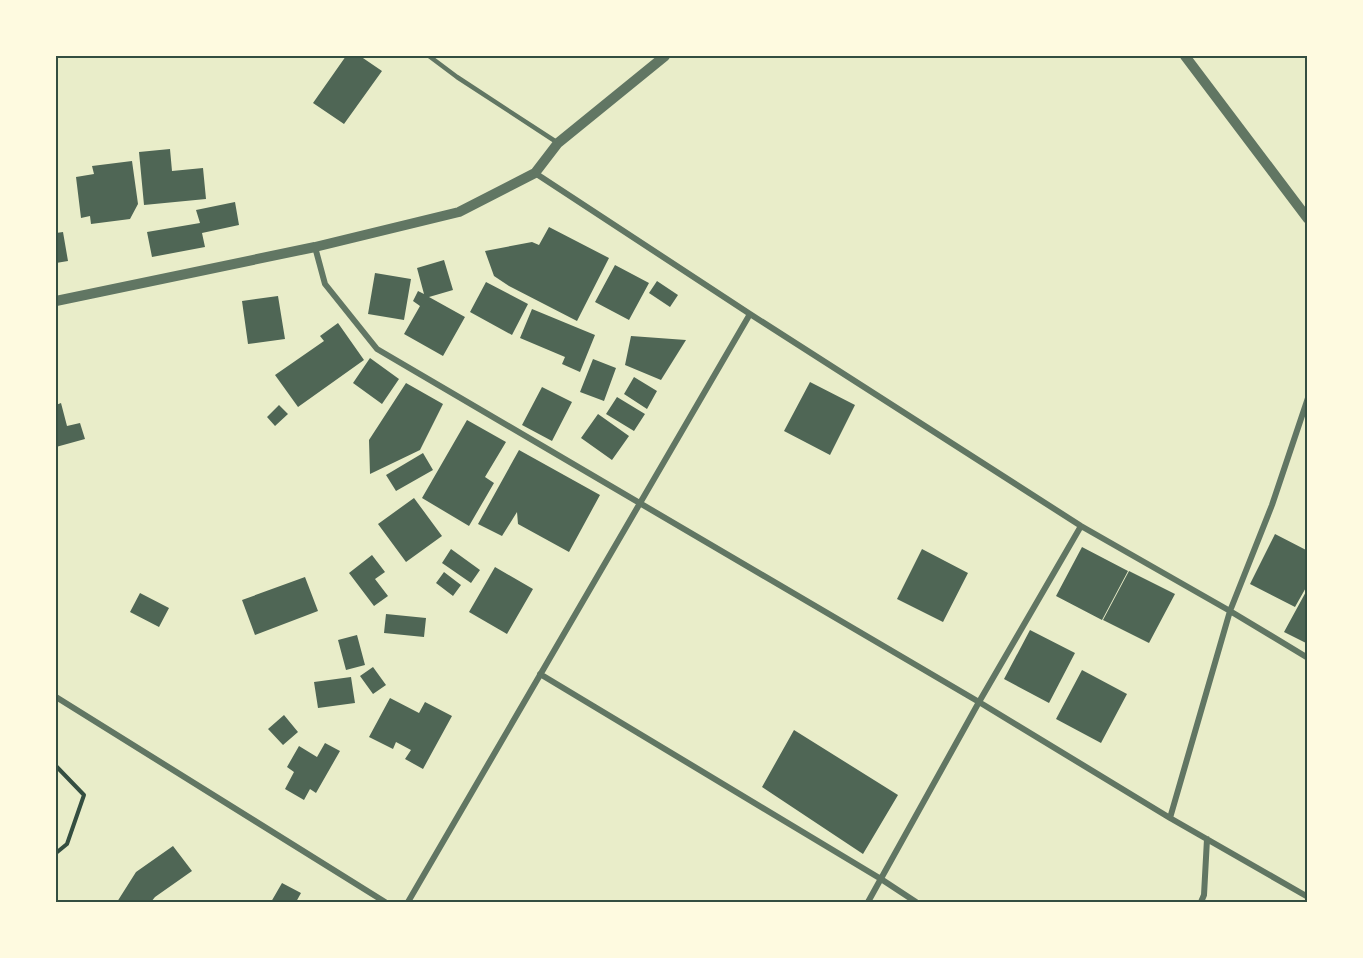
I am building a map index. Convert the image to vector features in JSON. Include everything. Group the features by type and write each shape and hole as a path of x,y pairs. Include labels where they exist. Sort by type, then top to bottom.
{"street":[{"path":"56,301 315,247 459,212 535,173 558,143 665,56"},
{"path":"1185,56 1308,219"},
{"path":"535,173 1081,526 1308,658"},
{"path":"315,247 325,284 377,349 979,702 1170,818 1308,897"},
{"path":"408,903 750,314"},
{"path":"1170,818 1230,611 1272,505 1307,401"},
{"path":"868,903 979,702 1081,526"},
{"path":"540,674 881,879 916,903"},
{"path":"56,697 385,903"},
{"path":"1201,903 1204,895 1207,839"}],"lane":[{"path":"429,56 558,143"}],"path":[{"path":"56,766 84,795 67,844 56,853"}],"building":[{"path":"346,56 360,56 382,71 344,124 313,103"},
{"path":"170,149 172,171 203,168 206,199 144,205 139,152"},
{"path":"132,161 138,204 130,219 91,224 90,216 81,218 76,177 94,174 92,166"},
{"path":"235,202 239,225 202,233 205,247 152,257 147,232 200,223 196,210"},
{"path":"549,227 609,258 577,321 494,276 485,251 532,242 539,245"},
{"path":"63,232 68,261 56,263 56,233"},
{"path":"444,260 453,290 429,297 465,317 443,356 404,334 420,306 413,301 418,291 424,294 417,268"},
{"path":"615,265 649,283 629,320 595,302"},
{"path":"375,273 411,279 404,320 368,314"},
{"path":"657,281 678,295 670,307 649,293"},
{"path":"486,282 528,304 512,335 470,312"},
{"path":"278,296 285,339 248,344 242,301"},
{"path":"532,309 595,335 580,372 562,364 565,357 520,338"},
{"path":"338,323 364,360 298,407 275,375 324,341 320,336"},
{"path":"631,336 686,340 661,380 625,365"},
{"path":"370,358 399,379 382,404 353,383"},
{"path":"593,359 616,368 604,401 580,392"},
{"path":"634,377 657,391 647,409 624,394"},
{"path":"810,382 855,405 830,455 784,431"},
{"path":"406,383 443,404 420,450 370,474 369,440"},
{"path":"542,387 572,402 552,441 522,425"},
{"path":"617,397 645,414 634,431 606,414"},
{"path":"61,403 67,426 80,423 85,439 56,447 56,405"},
{"path":"279,405 288,414 275,426 267,417"},
{"path":"598,414 629,436 612,460 581,438"},
{"path":"467,420 506,442 485,477 494,483 469,526 422,498"},
{"path":"519,450 600,495 569,552 518,524 517,512 502,536 478,524"},
{"path":"423,453 433,470 396,491 386,475"},
{"path":"414,498 442,536 406,562 378,524"},
{"path":"1275,534 1308,551 1308,584 1295,607 1250,584"},
{"path":"1082,547 1128,571 1102,620 1056,596"},
{"path":"451,549 480,570 471,583 442,563"},
{"path":"922,549 968,573 943,622 897,599"},
{"path":"372,555 385,572 375,579 388,596 374,606 349,573"},
{"path":"495,567 533,589 507,634 469,612"},
{"path":"1129,571 1175,594 1149,643 1103,620"},
{"path":"444,572 461,585 453,596 436,583"},
{"path":"305,577 318,611 255,635 242,600"},
{"path":"1308,588 1308,644 1284,632"},
{"path":"140,593 169,608 159,627 130,612"},
{"path":"386,614 426,618 424,637 384,633"},
{"path":"1030,630 1075,653 1049,703 1004,679"},
{"path":"357,635 365,665 346,670 338,640"},
{"path":"373,667 386,685 373,694 360,676"},
{"path":"1082,670 1127,694 1101,743 1056,719"},
{"path":"351,677 355,703 318,708 314,682"},
{"path":"390,698 419,713 425,702 452,716 423,769 405,759 411,750 396,742 393,749 369,737"},
{"path":"284,715 298,732 283,745 268,729"},
{"path":"794,730 898,795 863,854 762,787"},
{"path":"325,743 340,751 316,793 310,789 304,800 285,789 294,772 287,767 299,746 317,757"},
{"path":"173,846 192,871 151,902 117,902 136,872"},
{"path":"282,883 301,893 296,902 271,902"}]}
